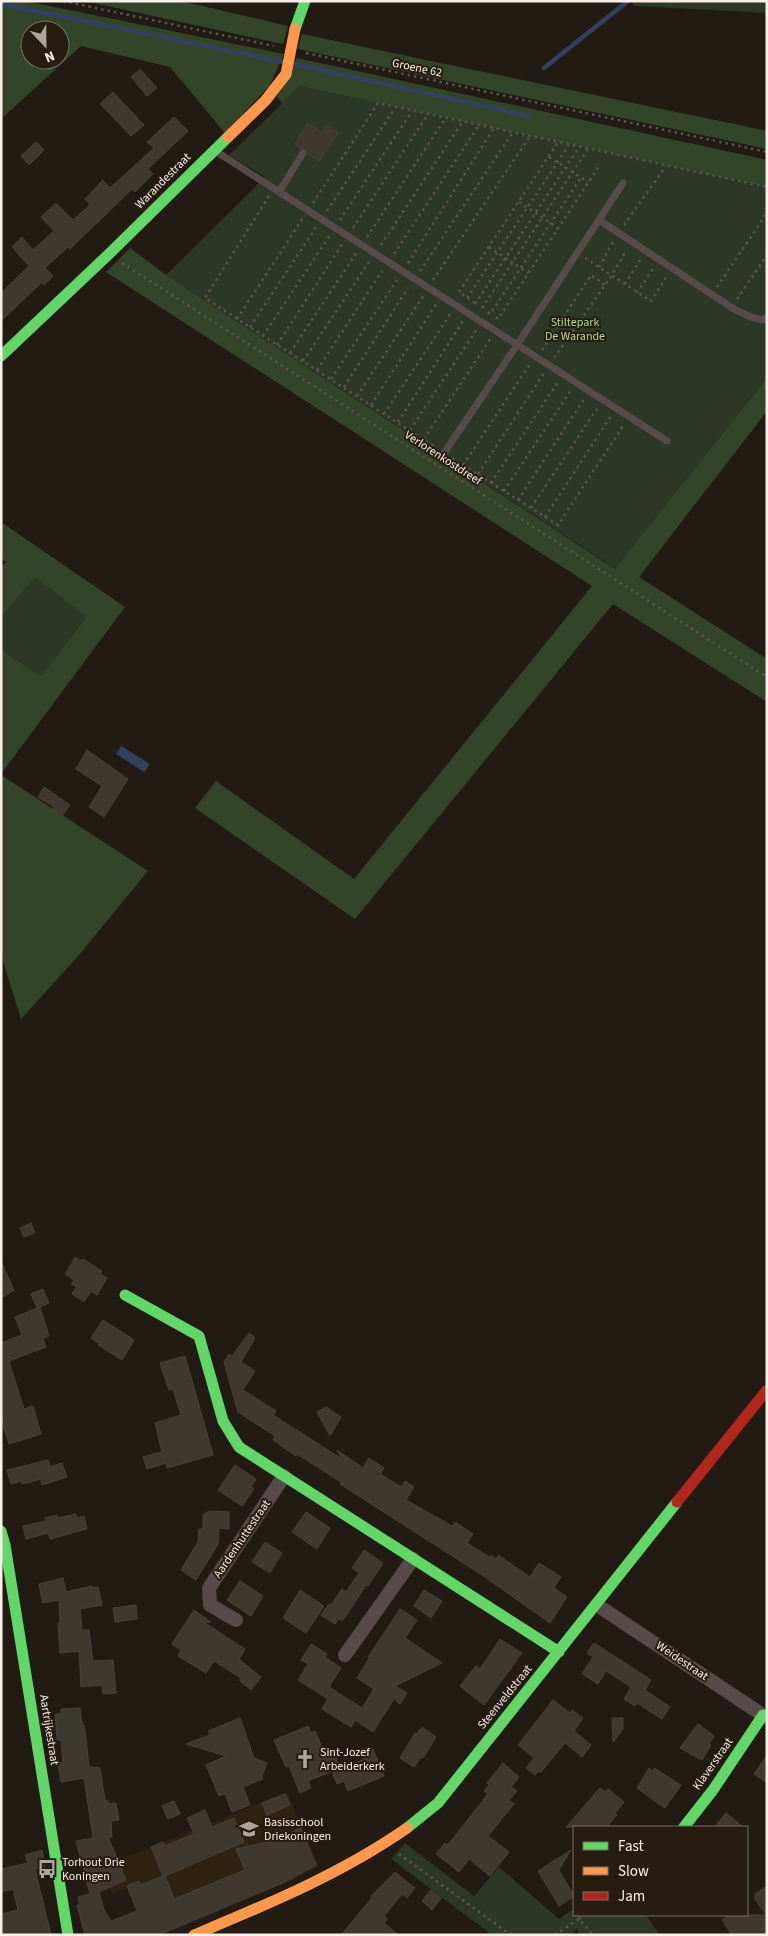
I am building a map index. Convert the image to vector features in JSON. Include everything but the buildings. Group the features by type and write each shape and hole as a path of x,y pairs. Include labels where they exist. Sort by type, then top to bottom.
{"street":[{"name":"Warandestraat","path":"1,356 109,254 265,101 286,74 295,29 305,1"},
{"path":"124,1296 199,1336 223,1420 239,1447 559,1652"},
{"name":"Steenveldstraat","path":"194,1935 313,1882 386,1844 424,1816 438,1803 767,1390"},
{"name":"Aardenhuttestraat","path":"236,1620 210,1605 209,1588 284,1476"},
{"name":"Aartrijkestraat","path":"1,1531 7,1555 68,1935"},
{"path":"345,1655 413,1559"},
{"name":"Weidestraat","path":"597,1605 765,1717"},
{"name":"Klaverstraat","path":"685,1826 765,1717"}],"lane":[{"path":"215,150 667,441"},
{"path":"277,191 302,153"},
{"path":"444,453 623,183"},
{"path":"599,220 732,308 751,317 763,320 767,317"}],"path":[{"path":"63,1 278,47"},
{"name":"Groene 62","path":"298,52 767,152"},
{"path":"236,319 378,103 767,188"},
{"path":"303,361 463,122"},
{"path":"317,370 478,125"},
{"path":"331,379 494,128"},
{"path":"344,387 513,132"},
{"path":"357,396 530,136"},
{"path":"558,142 459,292 467,298 569,145"},
{"path":"398,422 579,147"},
{"path":"482,308 588,149"},
{"path":"549,157 588,182"},
{"path":"490,314 498,318 600,165"},
{"path":"599,267 618,233 666,166"},
{"path":"410,430 581,178"},
{"path":"277,191 205,298 444,453 558,525 629,417"},
{"path":"519,202 558,228"},
{"path":"712,294 767,213"},
{"path":"478,474 549,366 612,276 632,241"},
{"path":"489,247 528,274"},
{"path":"624,284 646,251"},
{"path":"578,253 651,302 672,268"},
{"name":"Verlorenkostdreef","path":"109,254 767,677"},
{"path":"732,308 767,255"},
{"path":"638,293 659,260"},
{"path":"463,465 591,275 605,285"},
{"path":"371,405 441,296"},
{"path":"384,414 455,305"},
{"path":"424,439 496,331"},
{"path":"491,483 562,374"},
{"path":"504,491 576,383"},
{"path":"518,500 589,391"},
{"path":"531,508 603,400"},
{"path":"545,517 616,408"},
{"path":"386,1844 512,1935"},
{"path":"555,1935 582,1916"},
{"path":"578,1919 592,1935"}],"shaded area":[{"name":"Basisschool Driekoningen","path":"287,1792 319,1866 292,1880 163,1935 161,1935 141,1883 112,1894 101,1867"}],"green space":[{"path":"1,1 25,1 284,54 270,85 225,133 170,67 81,46 70,56 70,20 20,20 20,70 55,70 1,119"},
{"path":"84,1 181,1 288,26 283,44"},
{"path":"631,1 767,1 767,13 634,6"},
{"path":"302,34 767,131 767,149 298,49"},
{"path":"297,58 767,160 767,187 300,86 282,103 277,97"},
{"name":"Stiltepark De Warande","path":"300,86 767,187 767,378 616,569 166,275 265,177 229,155"},
{"path":"130,248 166,275 615,569 767,378 767,411 639,577 767,659 767,702 613,604 355,919 195,808 216,781 354,879 592,586 106,272"},
{"path":"1,522 125,607 1,774 1,650 41,676 87,617 35,577 1,617 1,567 6,562 1,558"},
{"path":"35,576 88,617 41,676 1,650 1,617"},
{"path":"1,775 148,871 79,955 21,1019 1,955"},
{"path":"405,1843 474,1896 499,1867 559,1919 573,1910 573,1916 647,1916 660,1935 580,1935 577,1929 572,1935 492,1935 391,1859"}],"water":[{"path":"121,746 150,764 144,772 116,754"}],"waterway":[{"path":"544,68 628,1"},
{"path":"1,4 284,62"},
{"path":"294,64 529,116"}],"traffic: fast":[{"path":"295,29 305,1"},
{"path":"1,356 109,254 228,137"},
{"path":"125,1295 199,1336 223,1421 239,1447 559,1652"},
{"path":"407,1828 438,1803 677,1502"},
{"path":"1,1531 5,1545 68,1935"},
{"path":"685,1826 713,1790 763,1715"}],"traffic: slow":[{"path":"286,74 295,29"},
{"path":"228,137 265,101 286,74"},
{"path":"194,1935 277,1900 330,1874 382,1845 407,1828"}],"traffic: jam":[{"path":"677,1502 767,1390"}],"place":[{"name":"Sint-Jozef Arbeiderkerk","path":"305,1759"},
{"name":"Basisschool Driekoningen","path":"249,1829"},
{"name":"Torhout Drie Koningen","path":"47,1869"}]}
